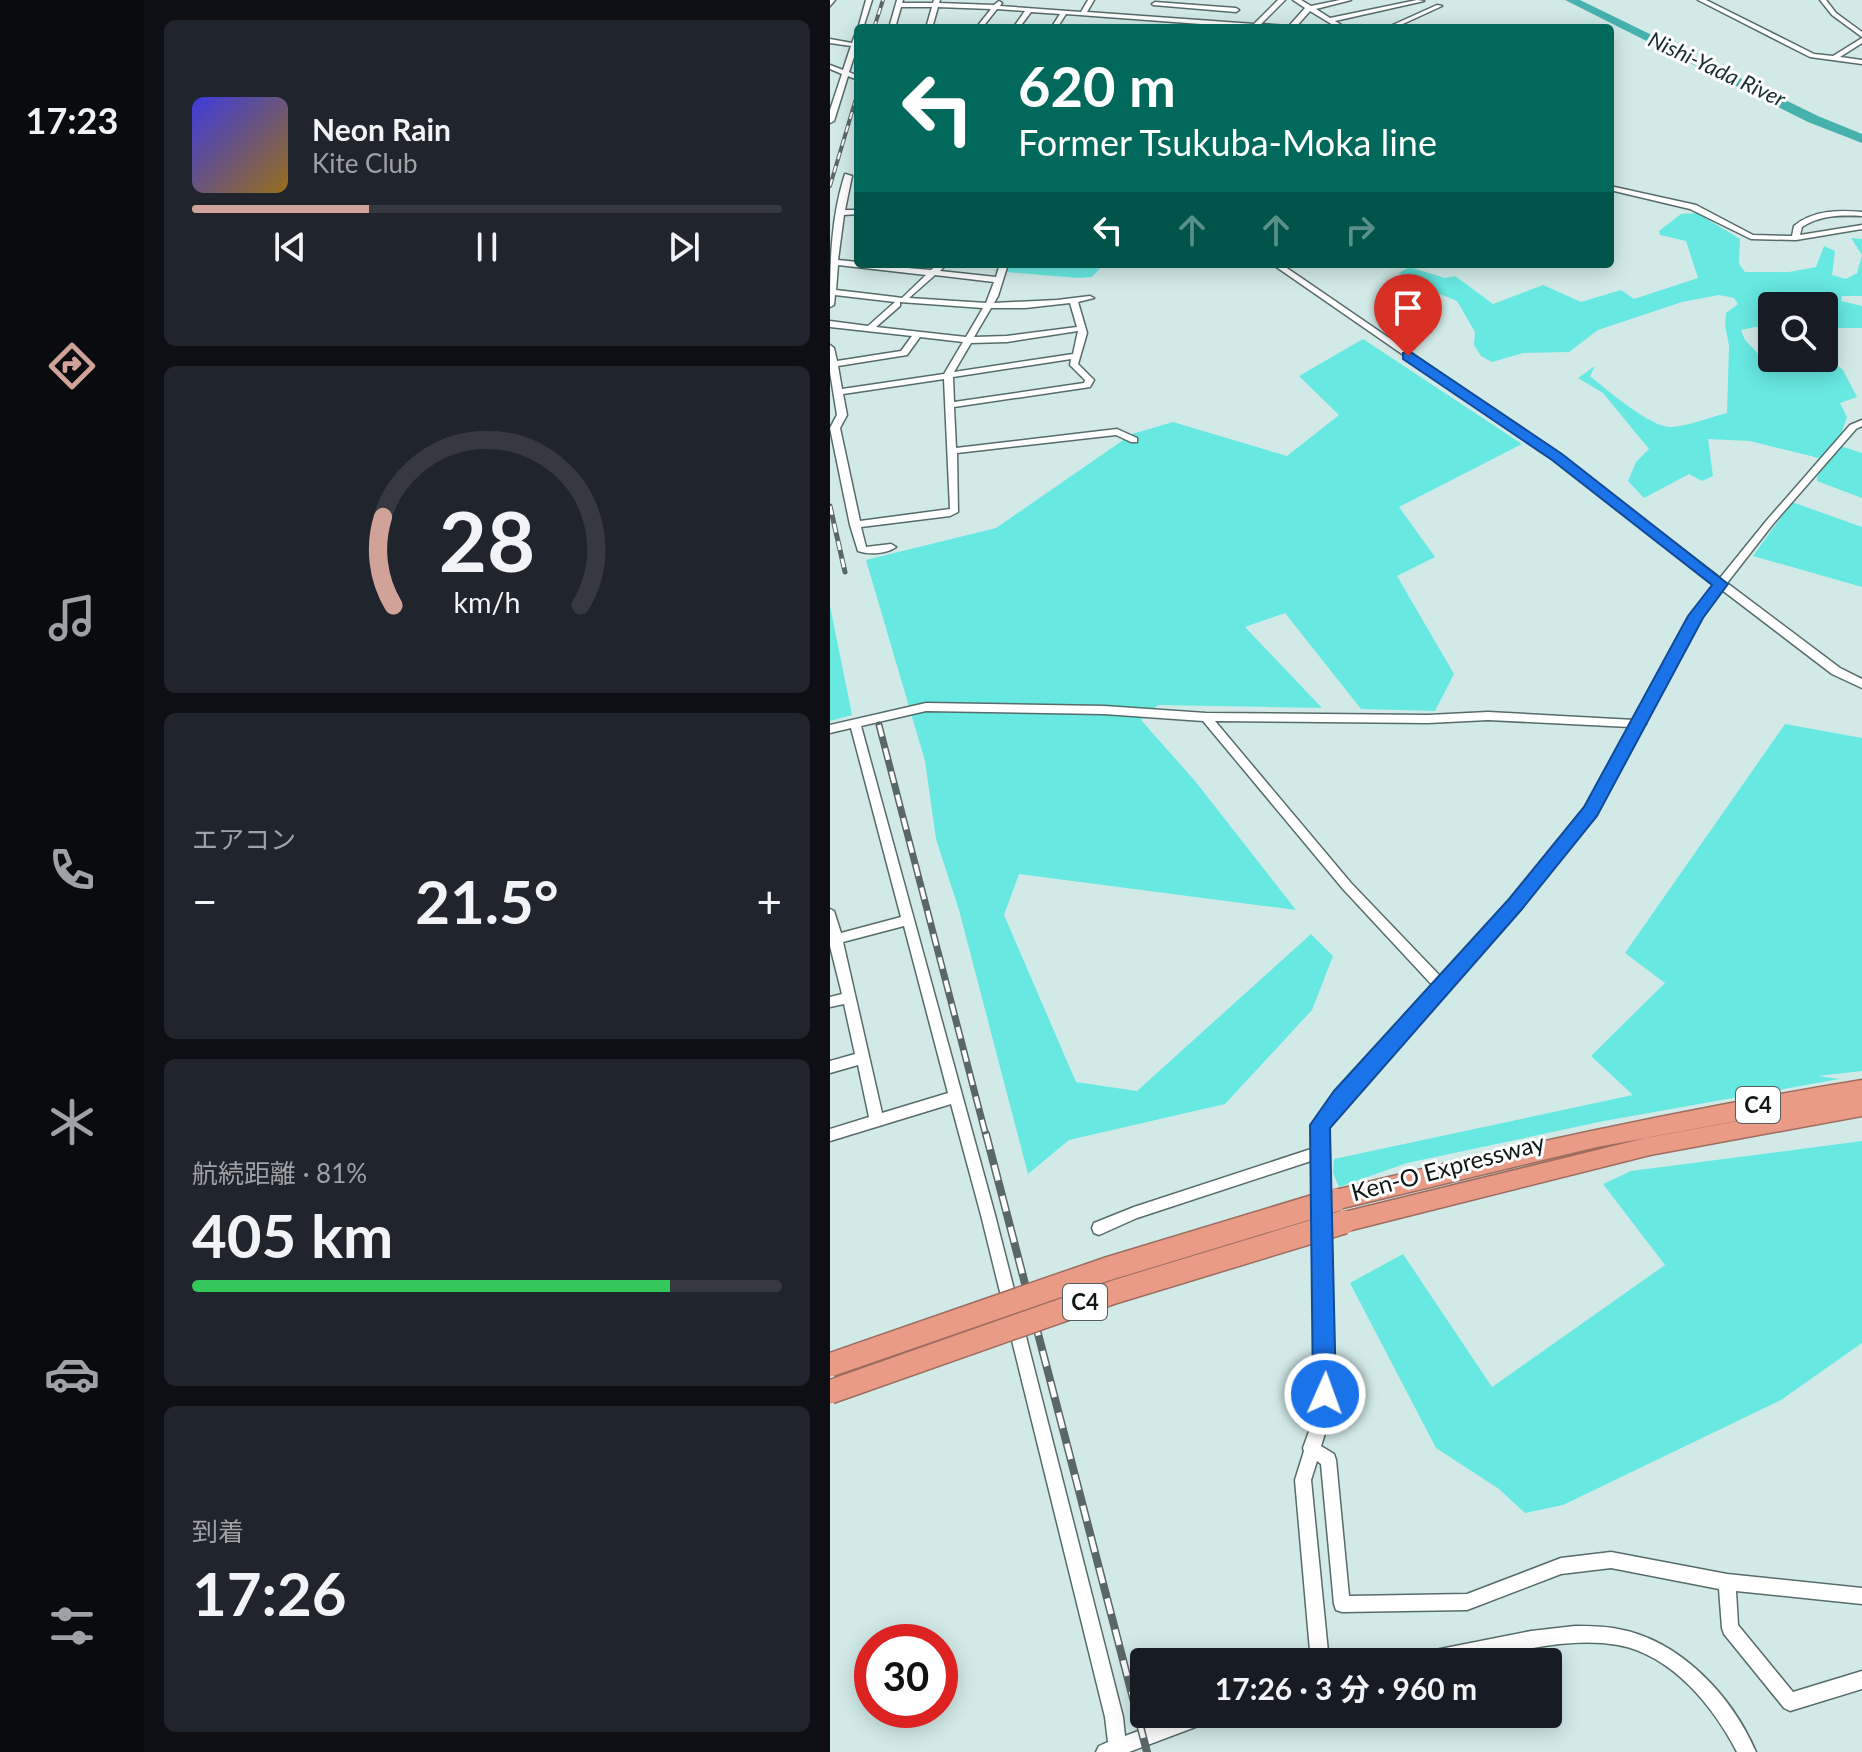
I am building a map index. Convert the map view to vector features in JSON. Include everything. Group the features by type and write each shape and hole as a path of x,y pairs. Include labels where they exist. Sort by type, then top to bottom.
{"highway":[{"name":"Ken-O Expressway","path":"830,1365 1107,1269 1335,1200 1546,1147 1766,1104 1862,1089"},
{"name":"Ken-O Expressway","path":"830,1392 1114,1292 1344,1222 1650,1146 1862,1107"}],"street":[{"path":"861,24 869,0"},
{"path":"982,24 1001,0"},
{"path":"1018,24 1031,0"},
{"path":"1083,14 1091,0"},
{"path":"1221,23 1248,0"},
{"path":"1257,24 1282,0"},
{"path":"1296,0 1336,24"},
{"path":"1293,24 1308,9 1351,0 1367,12"},
{"path":"1398,24 1439,6 1411,0"},
{"path":"1701,0 1812,56 1862,62"},
{"path":"1823,0 1834,14 1862,37 1835,58"},
{"path":"1328,20 1421,1"},
{"path":"930,24 936,2"},
{"path":"893,24 900,3 964,2 1026,10 1232,24"},
{"path":"1146,18 1156,2 1236,10"},
{"path":"1056,24 1064,12"},
{"path":"1092,24 1098,15"},
{"path":"1133,24 1137,17"},
{"path":"1166,24 1169,20"},
{"path":"830,41 854,45"},
{"path":"830,121 834,93 854,48"},
{"path":"830,67 854,76"},
{"path":"830,305 840,213 848,176"},
{"path":"1614,189 1693,207 1745,236 1796,238 1862,227"},
{"path":"840,213 854,212"},
{"path":"1796,238 1798,226 1811,217 1834,213 1862,214"},
{"path":"834,262 854,263"},
{"path":"898,268 999,280"},
{"path":"906,297 939,268"},
{"path":"855,525 955,510 948,374 988,308 1003,268"},
{"path":"1282,268 1557,457 1836,671 1862,684"},
{"path":"830,292 988,308 1090,298"},
{"path":"950,405 1087,385 1090,380 1074,365 1083,333 1073,301"},
{"path":"869,329 897,304"},
{"path":"830,324 969,340 1076,329"},
{"path":"835,364 904,353 918,334"},
{"path":"830,348 842,415 835,428 861,549 891,547"},
{"path":"840,392 1076,356"},
{"path":"1318,1648 1303,1511 1303,1480 1323,1415 1326,1373 1320,1125 1515,904 1590,811 1696,616 1834,448 1853,427 1862,423"},
{"path":"952,451 1117,432 1134,440"},
{"path":"830,729 926,707 1104,710 1206,717 1428,719 1488,716 1640,724"},
{"path":"1206,717 1347,886 1441,986"},
{"path":"855,723 988,1215 1114,1717 1114,1750 1171,1728"},
{"path":"830,914 833,940 877,1121"},
{"path":"833,940 907,920"},
{"path":"830,1002 849,997"},
{"path":"830,1067 862,1058"},
{"path":"830,1135 955,1097"},
{"path":"1099,1228 1134,1213 1322,1151"},
{"path":"1311,1448 1328,1460 1342,1604 1467,1602 1561,1566 1611,1560 1727,1582 1862,1596"},
{"path":"1727,1582 1730,1628 1790,1702 1862,1680"},
{"path":"1498,1648 1570,1635 1598,1634 1654,1652 1689,1673 1723,1709 1747,1752"}],"shaded area":[{"path":"1697,213 1740,239 1739,264 1745,272 1789,272 1816,267 1824,246 1835,251 1832,275 1846,279 1857,273 1862,255 1862,296 1842,296 1841,301 1862,306 1862,328 1838,328 1838,292 1758,292 1758,327 1741,330 1745,340 1758,354 1758,372 1838,372 1838,366 1843,370 1857,397 1840,403 1847,417 1837,445 1862,453 1862,498 1817,481 1819,458 1750,441 1708,439 1713,476 1702,481 1689,474 1644,498 1628,481 1636,462 1649,449 1603,393 1578,378 1595,366 1590,376 1629,407 1662,426 1685,425 1727,413 1729,346 1725,325 1726,313 1738,304 1734,298 1719,295 1682,302 1598,330 1569,352 1523,353 1492,362 1481,356 1474,345 1475,332 1457,301 1399,273 1412,268 1445,278 1455,276 1493,304 1543,285 1581,302 1621,290 1634,299 1698,278 1686,241 1660,235 1659,231 1681,214"},
{"path":"1851,238 1862,239 1862,255"},
{"path":"998,268 1100,268 1092,277 1078,278 994,271"},
{"path":"1363,339 1522,444 1399,507 1435,557 1397,576 1454,674 1435,711 1361,709 1285,613 1245,627 1322,708 1158,705 1141,720 1195,781 1296,910 1019,874 1004,915 1076,1082 1137,1091 1311,934 1333,956 1312,1010 1225,1104 1069,1140 1028,1174 959,910 936,839 925,761 866,560 996,528 1132,434 1173,422 1287,456 1339,415 1299,376"},
{"path":"1792,502 1862,527 1862,587 1753,556"},
{"path":"830,606 852,715 830,721"},
{"path":"1785,724 1862,738 1862,1071 1818,1076 1839,1079 1604,1121 1407,1163 1339,1187 1333,1173 1334,1159 1633,1095 1591,1056 1665,983 1625,953"},
{"path":"1862,1141 1862,1343 1781,1400 1563,1505 1525,1513 1499,1489 1436,1448 1350,1283 1403,1254 1492,1387 1665,1265 1603,1184 1631,1171"}],"waterway":[{"name":"Nishi-Yada River","path":"1571,0 1813,119 1862,139"}],"railway":[{"path":"875,24 883,0"},
{"path":"830,186 854,105"},
{"path":"830,506 845,572"},
{"path":"879,725 986,1136"},
{"path":"986,1134 1147,1752"}],"route":[{"path":"1325,1394 1320,1125 1515,904 1590,811 1696,616 1720,584 1557,457 1408,356"}]}
